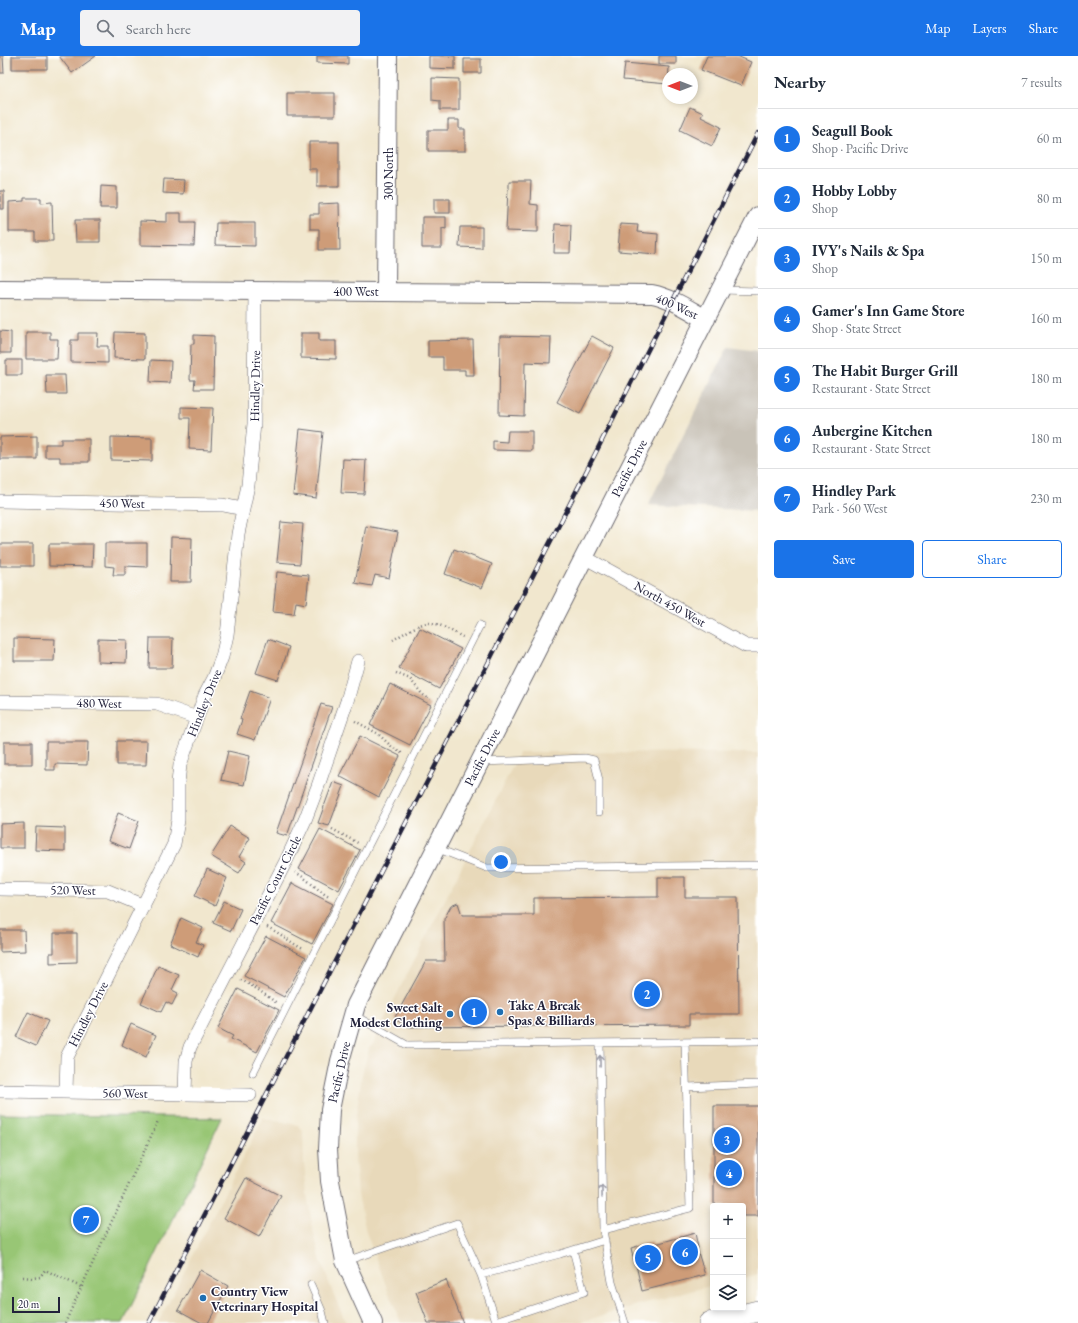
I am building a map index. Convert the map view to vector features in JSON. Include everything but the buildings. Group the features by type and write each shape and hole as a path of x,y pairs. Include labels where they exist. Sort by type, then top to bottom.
{"main road":[{"path":"709,1323 758,1310"}],"street":[{"name":"300 North","path":"386,291 388,56"},
{"name":"Pacific Drive","path":"373,1323 345,1261 330,1181 328,1149 330,1110 340,1061 356,1006 758,216"},
{"name":"400 West","path":"0,289 652,294 662,296 706,319"},
{"name":"Hindley Drive","path":"66,1092 67,1057 174,844 178,820 178,783 180,765 205,695 214,678 222,657 227,635 238,534 248,485 254,424 255,290"},
{"name":"450 West","path":"0,502 223,505 243,508"},
{"name":"North 450 West","path":"584,557 746,646 758,646"},
{"name":"Pacific Court Circle","path":"185,1094 186,1066 190,1047 287,859 305,820 347,701 358,661"},
{"name":"480 West","path":"0,702 157,704 197,718"},
{"name":"520 West","path":"0,889 108,891 144,906"},
{"name":"560 West","path":"0,1091 250,1095"}],"lane":[{"path":"721,290 758,291"},
{"path":"253,1073 480,625"},
{"path":"480,763 585,758 594,760 599,780 599,812"},
{"path":"436,848 487,868 758,865"},
{"path":"353,1015 407,1045 758,1041"},
{"path":"603,1230 690,1208 685,1042"},
{"path":"600,1043 603,1230 612,1282 625,1323"},
{"path":"687,1087 758,1084"},
{"path":"345,1261 457,1223 481,1275 496,1321 584,1292 573,1250"},
{"path":"481,1275 605,1240"},
{"path":"311,1285 322,1311 325,1323"}],"path":[{"path":"393,640 431,622 472,642"},
{"path":"396,673 410,679 427,699 440,705"},
{"path":"354,721 377,733 397,750 413,758"},
{"path":"332,829 368,848"},
{"path":"294,872 307,879 323,894 340,903"},
{"path":"266,927 280,933 294,944 313,955"},
{"path":"239,979 253,986 286,1008"},
{"path":"65,1323 158,1121"},
{"path":"23,1277 40,1277 45,1270 81,1287"}],"shaded area":[{"path":"728,347 758,351 758,511 648,505"},
{"path":"520,752 758,753 758,1274 746,1277 746,1203 710,1203 710,1286 577,1323 401,1323 366,1232 358,1194 355,1156 355,1123 362,1075 369,1048 373,1044"},
{"path":"263,1118 298,1125 303,1131 307,1194 313,1230 321,1261 346,1323 158,1323"}],"green space":[{"path":"0,1114 222,1118 123,1323 0,1323"}],"railway":[{"path":"149,1323 559,525 758,133"}],"place":[{"name":"Hobby Lobby","path":"647,994"},
{"name":"Seagull Book","path":"474,1012"},
{"name":"Take A Break Spas & Billiards","path":"500,1012"},
{"name":"Sweet Salt Modest Clothing","path":"450,1014"},
{"name":"IVY's Nails & Spa","path":"727,1140"},
{"name":"Gamer's Inn Game Store","path":"729,1173"},
{"name":"Hindley Park","path":"86,1220"},
{"name":"Aubergine Kitchen","path":"685,1252"},
{"name":"The Habit Burger Grill","path":"648,1258"},
{"name":"Country View Veterinary Hospital","path":"203,1298"}]}
